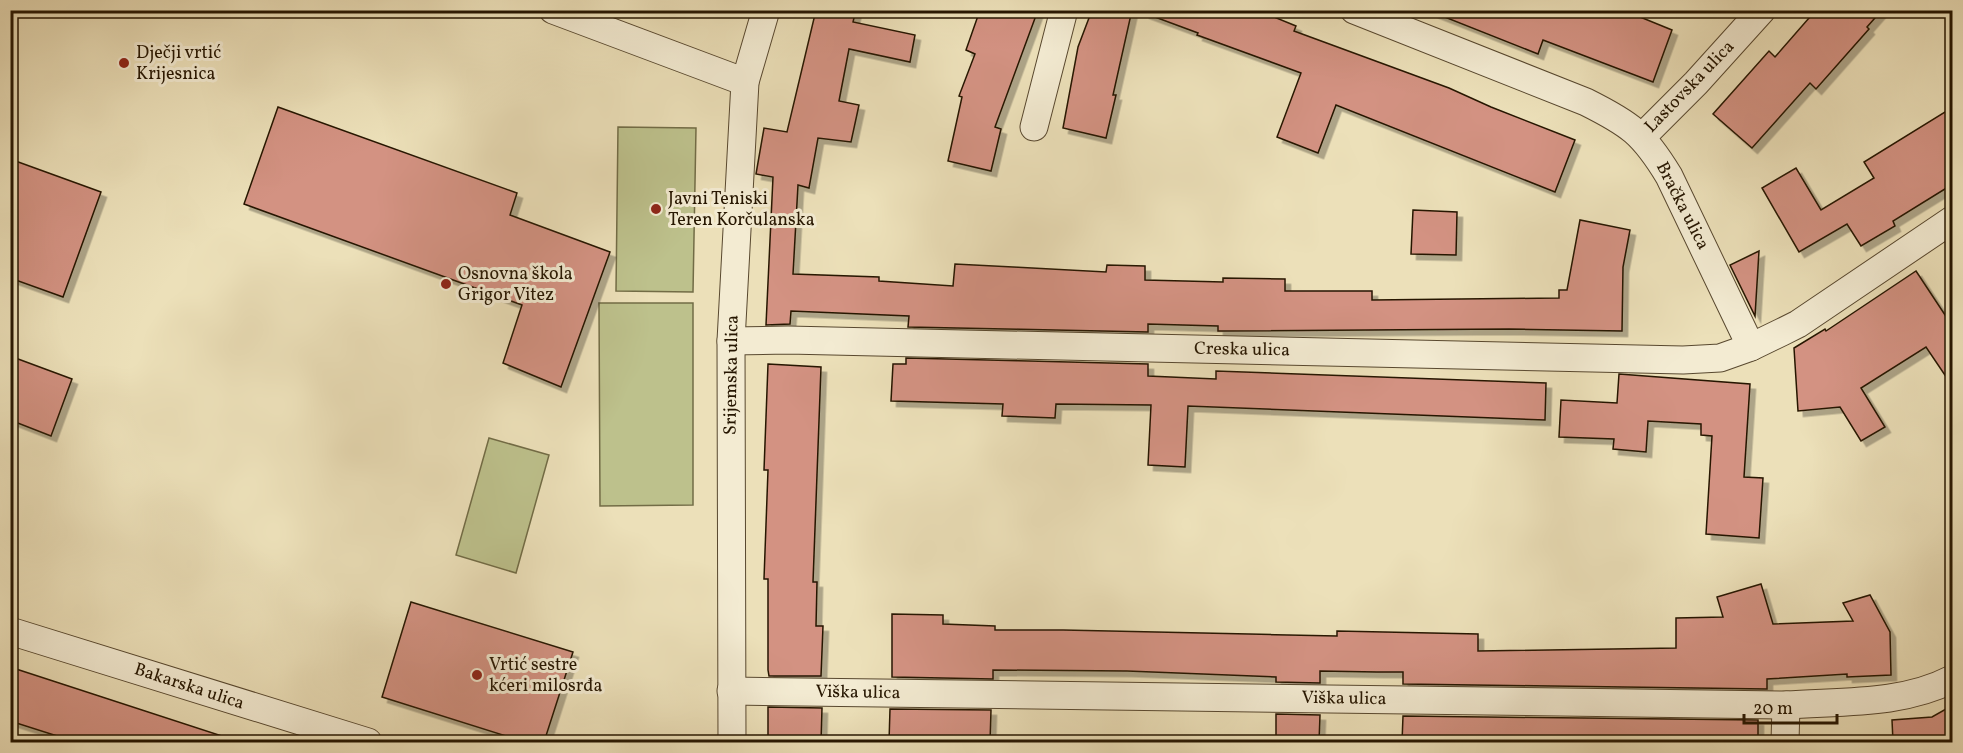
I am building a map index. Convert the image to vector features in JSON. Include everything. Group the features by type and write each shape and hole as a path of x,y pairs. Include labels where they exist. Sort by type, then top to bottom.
{"street":[{"path":"553,10 745,82"},
{"name":"Srijemska ulica","path":"732,742 731,341 745,82 766,10"},
{"path":"1034,127 1064,10"},
{"name":"Bračka ulica","path":"1354,10 1586,102 1622,120 1642,137 1669,176 1751,347"},
{"name":"Lastovska ulica","path":"1642,137 1696,83 1762,10"},
{"path":"1751,347 1798,324 1953,220"},
{"name":"Creska ulica","path":"731,341 1683,360 1720,358 1751,347"},
{"name":"Bakarska ulica","path":"10,631 368,742"},
{"name":"Viška ulica","path":"731,691 1786,705 1901,697 1923,693 1953,679"},
{"path":"1785,742 1786,705"}],"green space":[{"name":"Javni Teniski Teren Korčulanska","path":"618,127 696,128 693,292 616,291"},
{"path":"599,303 693,303 693,505 600,506"},
{"path":"489,438 549,455 516,573 456,555"}],"building":[{"path":"816,10 856,10 853,22 915,35 910,62 849,49 839,101 859,105 851,142 818,138 809,188 798,185 793,274 879,277 879,281 953,286 955,264 1106,272 1107,265 1145,266 1145,280 1223,282 1223,278 1285,279 1285,291 1372,291 1372,300 1559,298 1559,290 1567,290 1580,220 1630,230 1623,267 1622,331 1509,329 1218,331 1218,326 1148,324 1148,332 908,327 909,316 791,311 790,324 766,325 773,177 756,174 764,128 787,132"},
{"path":"980,10 1038,10 995,127 1001,129 991,171 948,161 962,97 959,96 975,54 966,50"},
{"path":"1092,10 1132,10 1106,138 1063,128 1078,47"},
{"path":"1144,10 1257,10 1296,26 1294,31 1449,88 1575,140 1555,192 1336,105 1318,153 1277,137 1301,73 1197,35 1198,33 1144,13"},
{"path":"1432,10 1623,10 1672,30 1653,82 1543,40 1538,54 1432,12"},
{"path":"1816,10 1882,10 1867,27 1869,29 1816,89 1810,83 1752,148 1713,114 1769,51 1775,57"},
{"path":"278,107 517,193 510,215 610,252 561,387 503,363 522,305 244,204"},
{"path":"1953,107 1953,184 1893,221 1895,226 1861,246 1847,224 1799,252 1762,188 1796,168 1821,210 1874,178 1864,162"},
{"path":"10,159 101,192 63,297 10,278"},
{"path":"1413,210 1457,212 1456,255 1411,254"},
{"path":"1759,251 1755,316 1730,265"},
{"path":"1916,271 1953,327 1953,387 1926,347 1861,388 1885,427 1861,441 1840,407 1798,411 1794,348 1825,329 1826,331"},
{"path":"10,356 72,379 51,436 10,420"},
{"path":"906,358 1148,364 1148,376 1216,379 1216,371 1546,383 1545,420 1188,406 1185,467 1148,465 1151,405 1056,404 1055,418 1002,416 1003,404 891,401 893,364 906,364"},
{"path":"768,364 821,367 813,582 817,582 816,626 823,626 821,676 769,676 768,579 764,579 768,470 764,470"},
{"path":"1619,374 1750,384 1744,477 1763,478 1759,538 1706,534 1712,436 1701,435 1701,424 1648,421 1646,452 1613,449 1614,439 1559,437 1561,400 1617,403"},
{"path":"1761,584 1773,624 1853,621 1843,603 1870,595 1890,632 1891,675 1847,677 1847,674 1767,679 1767,689 1403,684 1403,672 1320,671 1320,683 1276,682 1276,677 1127,671 993,670 993,679 892,677 892,614 943,615 943,624 995,626 995,630 1337,636 1337,631 1478,634 1478,651 1676,648 1676,618 1723,617 1717,597"},
{"name":"Vrtić sestre kćeri milosrđa","path":"411,602 573,652 544,742 525,742 382,697"},
{"path":"10,667 225,737 225,742 76,742 10,721"},
{"path":"1953,705 1953,742 1893,742 1892,720 1932,717"},
{"path":"768,707 822,708 821,742 768,742"},
{"path":"890,709 991,710 990,742 889,742"},
{"path":"1276,714 1320,715 1319,742 1276,742"},
{"path":"1403,716 1758,720 1758,742 1402,742"}],"place":[{"name":"Dječji vrtić Krijesnica","path":"124,63"},
{"name":"Javni Teniski Teren Korčulanska","path":"656,209"},
{"name":"Osnovna škola Grigor Vitez","path":"446,284"},
{"name":"Vrtić sestre kćeri milosrđa","path":"477,675"}]}
